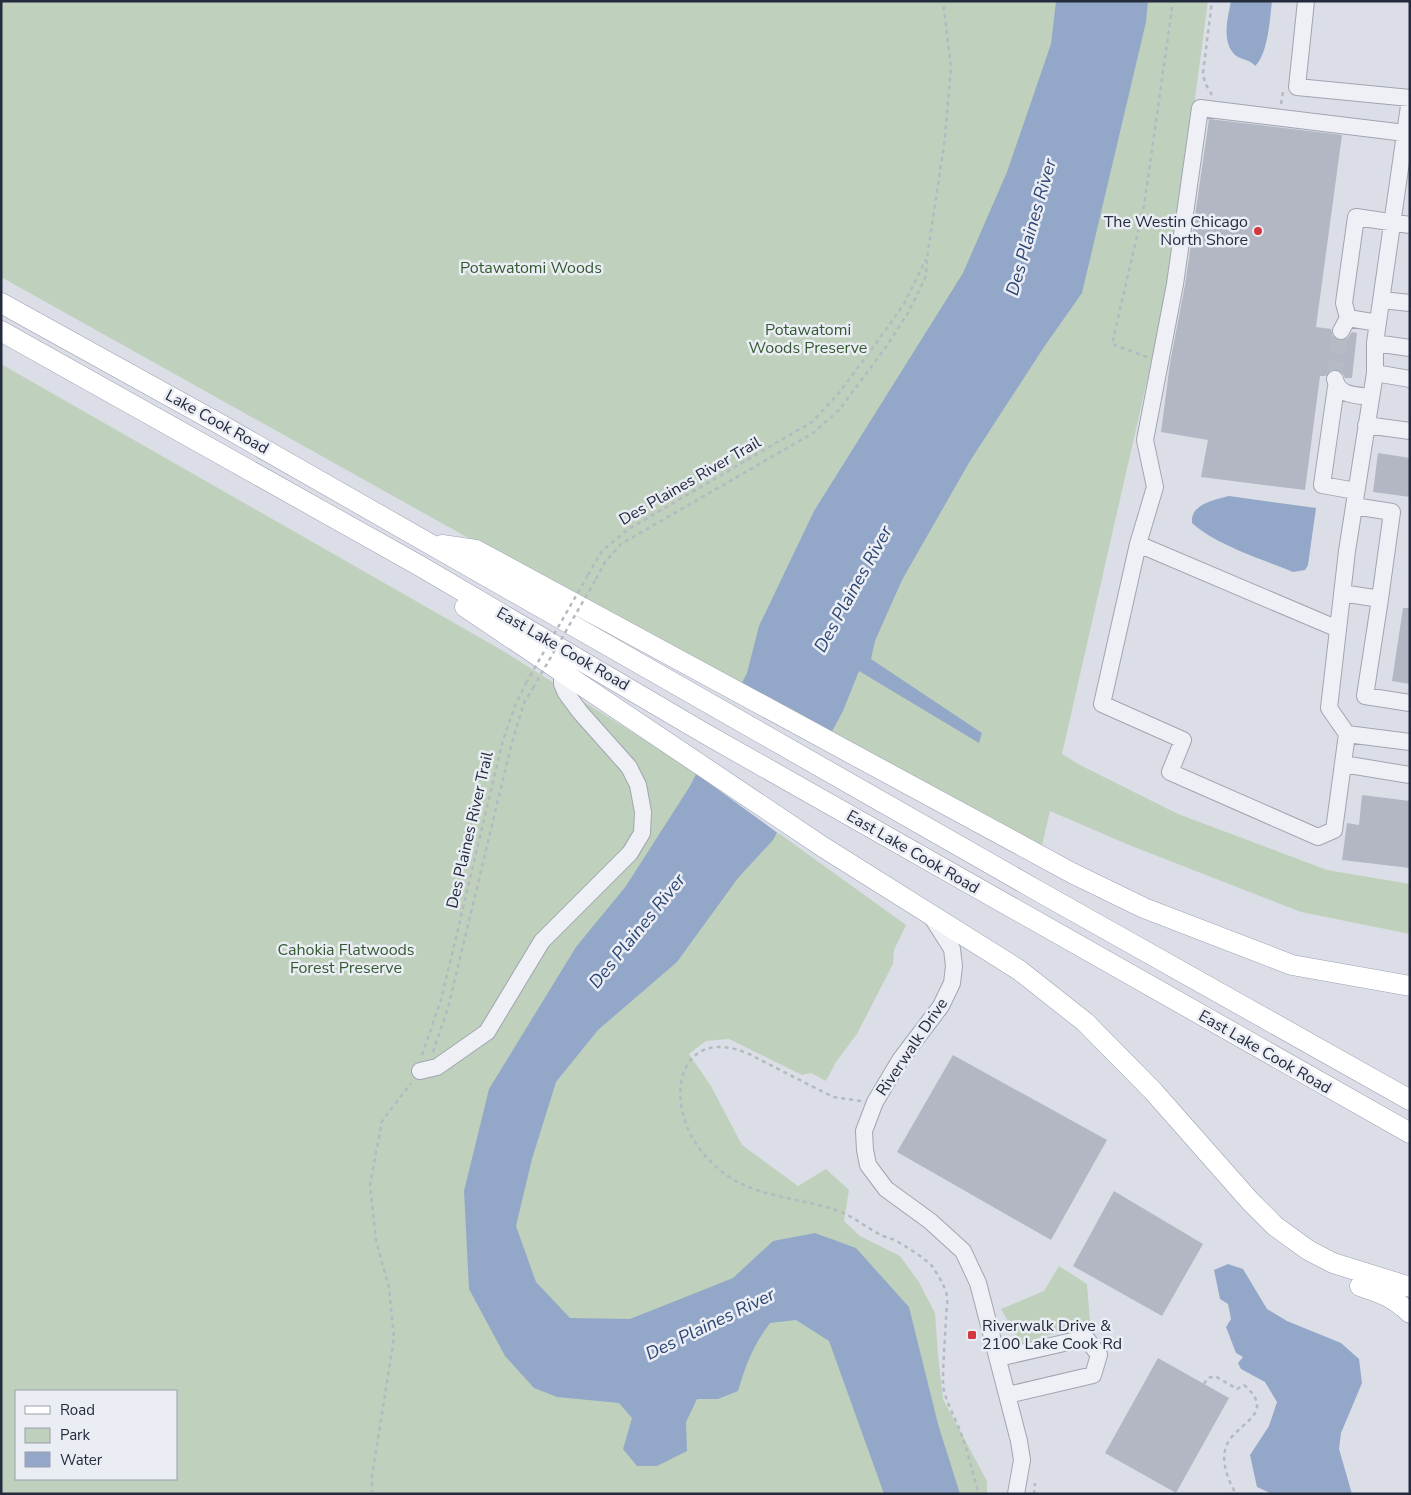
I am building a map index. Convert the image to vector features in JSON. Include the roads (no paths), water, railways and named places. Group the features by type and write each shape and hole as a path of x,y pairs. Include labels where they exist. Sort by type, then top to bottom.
{"main road":[{"name":"Lake Cook Road","path":"1,303 218,422 431,543"},
{"name":"Lake Cook Road","path":"1,331 420,566"},
{"path":"431,543 476,550 1072,873 1144,908 1292,965 1410,986"},
{"name":"East Lake Cook Road","path":"431,543 829,772 1410,1100"},
{"path":"420,566 440,590 823,847 1019,970 1085,1022 1153,1091 1250,1201 1275,1226 1316,1254 1333,1263 1410,1287"},
{"name":"East Lake Cook Road","path":"420,566 815,797 1410,1133"},
{"path":"1387,982 1410,980"},
{"path":"1250,1201 1251,1213 1273,1237 1341,1279 1387,1295 1410,1313"}],"street":[{"path":"1306,1 1296,87 1410,99 1378,323 1375,374 1342,593 1329,708 1347,734 1334,830 1318,837 1170,772 1183,740 1102,704 1138,544 1155,487 1145,440 1175,284 1200,108 1405,133"},
{"path":"1378,323 1344,324 1344,302 1356,217 1410,224"},
{"path":"1382,300 1410,304"},
{"path":"1376,343 1410,348"},
{"path":"1375,374 1410,379"},
{"path":"1371,397 1343,392 1335,382 1322,485 1392,512 1365,696 1410,703"},
{"path":"1366,425 1410,431"},
{"path":"1138,544 1338,629"},
{"path":"1342,593 1380,599"},
{"path":"420,1072 438,1067 487,1032 542,941 630,853 642,833 644,812 638,785 629,767 580,712 566,692 562,684 562,671"},
{"path":"1347,734 1410,742"},
{"path":"1343,764 1410,775"},
{"name":"Riverwalk Drive","path":"929,913 952,949 954,966 952,983 941,1006 890,1074 875,1102 864,1131 865,1150 868,1164 886,1189 930,1221 951,1238 963,1251 978,1283 1019,1441 1022,1460 1016,1494"},
{"path":"998,1358 1086,1338 1099,1355 1093,1375 1008,1395"}],"water":[{"name":"Des Plaines River","path":"1056,1 1148,1 1146,22 1082,293 1044,347 970,461 902,580 875,641 871,659 982,733 979,743 859,671 843,711 773,840 738,878 677,962 598,1030 556,1082 532,1159 516,1226 536,1282 570,1318 630,1319 733,1278 773,1241 815,1233 856,1248 909,1307 938,1424 960,1494 884,1494 829,1341 796,1320 770,1323 751,1355 738,1391 718,1399 697,1399 686,1422 687,1451 657,1466 637,1466 623,1449 632,1418 619,1403 557,1397 534,1388 505,1356 469,1289 464,1191 489,1089 576,947 626,886 690,786 747,673 759,626 814,511 963,273 1007,172 1051,44"},
{"path":"1231,1 1272,1 1266,45 1263,54 1255,66 1235,55 1228,43 1228,14"},
{"path":"1229,496 1316,508 1308,565 1305,570 1293,572 1240,551 1202,531 1192,523 1192,517 1199,507 1210,501"},
{"path":"1228,1264 1243,1269 1267,1309 1287,1321 1341,1343 1359,1359 1362,1383 1341,1433 1339,1449 1352,1494 1272,1494 1257,1487 1250,1455 1269,1426 1277,1402 1265,1382 1241,1369 1238,1363 1243,1357 1236,1353 1226,1327 1231,1319 1228,1304 1220,1299 1214,1270"}],"tunnel":[{"path":"1334,377 1341,331"}],"place":[{"name":"The Westin Chicago North Shore","path":"1258,231"},
{"name":"Riverwalk Drive & 2100 Lake Cook Rd","path":"972,1335"}],"park label":[{"name":"Potawatomi Woods","path":"531,268"},
{"name":"Potawatomi Woods Preserve","path":"808,339"},
{"name":"Cahokia Flatwoods Forest Preserve","path":"346,959"}]}
